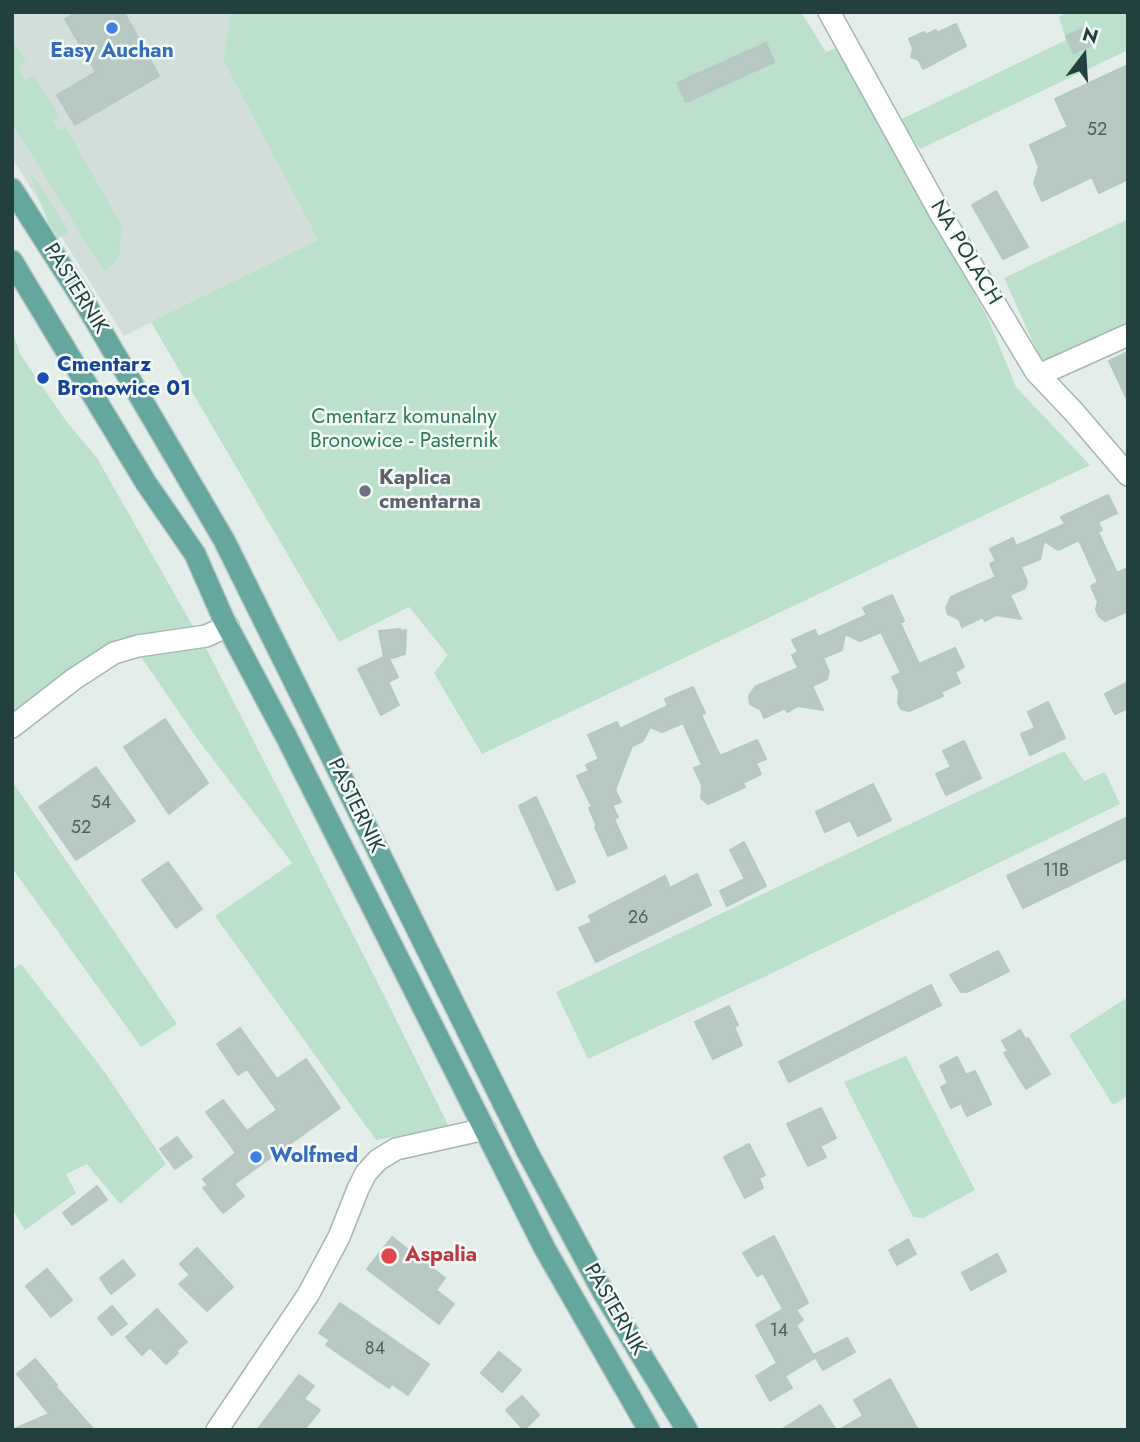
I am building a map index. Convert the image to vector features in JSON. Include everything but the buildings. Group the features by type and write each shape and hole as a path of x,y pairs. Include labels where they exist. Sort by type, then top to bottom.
{"main road":[{"name":"PASTERNIK","path":"12,189 85,303 224,540 527,1151 603,1292 687,1430"},
{"name":"PASTERNIK","path":"12,261 146,483 195,554 228,625 288,738 545,1249 649,1430"}],"street":[{"name":"NA POLACH","path":"829,12 939,211 1039,375 1128,475"},
{"path":"1039,375 1128,335"},
{"path":"12,727 74,679 114,653 138,646 206,636 228,625"},
{"path":"217,1430 308,1295 339,1237 366,1173 378,1160 396,1149 485,1129"}],"shaded area":[{"path":"12,12 231,12 223,60 318,240 124,336 12,158"}],"green space":[{"name":"Cmentarz komunalny Bronowice - Pasternik","path":"231,12 801,12 826,52 836,48 987,316 1016,387 1090,465 482,754 434,673 448,655 409,607 339,642 151,322 318,240 223,60"},
{"path":"1069,12 1128,12 1128,50 920,149 900,120 1066,40 1059,17"},
{"path":"12,40 26,61 18,66 25,80 34,76 59,116 53,120 60,131 66,128 122,226 119,257 106,271 12,123"},
{"path":"30,176 36,180 67,229 67,233 58,238 48,222"},
{"path":"1128,219 1128,343 1050,380 1004,278"},
{"path":"12,330 20,354 66,421 97,458 194,628 126,641 89,656 12,713"},
{"path":"205,646 449,1127 376,1140 215,916 292,863 196,737 139,654"},
{"path":"1064,751 1084,781 1105,772 1120,804 764,977 588,1059 556,992"},
{"path":"12,781 177,1024 141,1047 12,868"},
{"path":"21,964 104,1071 166,1164 120,1204 87,1164 66,1174 76,1193 25,1230 12,1209 12,970"},
{"path":"1128,997 1128,1096 1113,1105 1069,1035"},
{"path":"906,1056 975,1190 923,1218 913,1217 844,1082"}],"place":[{"name":"Easy Auchan","path":"112,28"},
{"name":"Cmentarz Bronowice 01","path":"43,378"},
{"name":"Kaplica cmentarna","path":"365,491"},
{"name":"Wolfmed","path":"256,1157"},
{"name":"Aspalia","path":"389,1256"}]}
